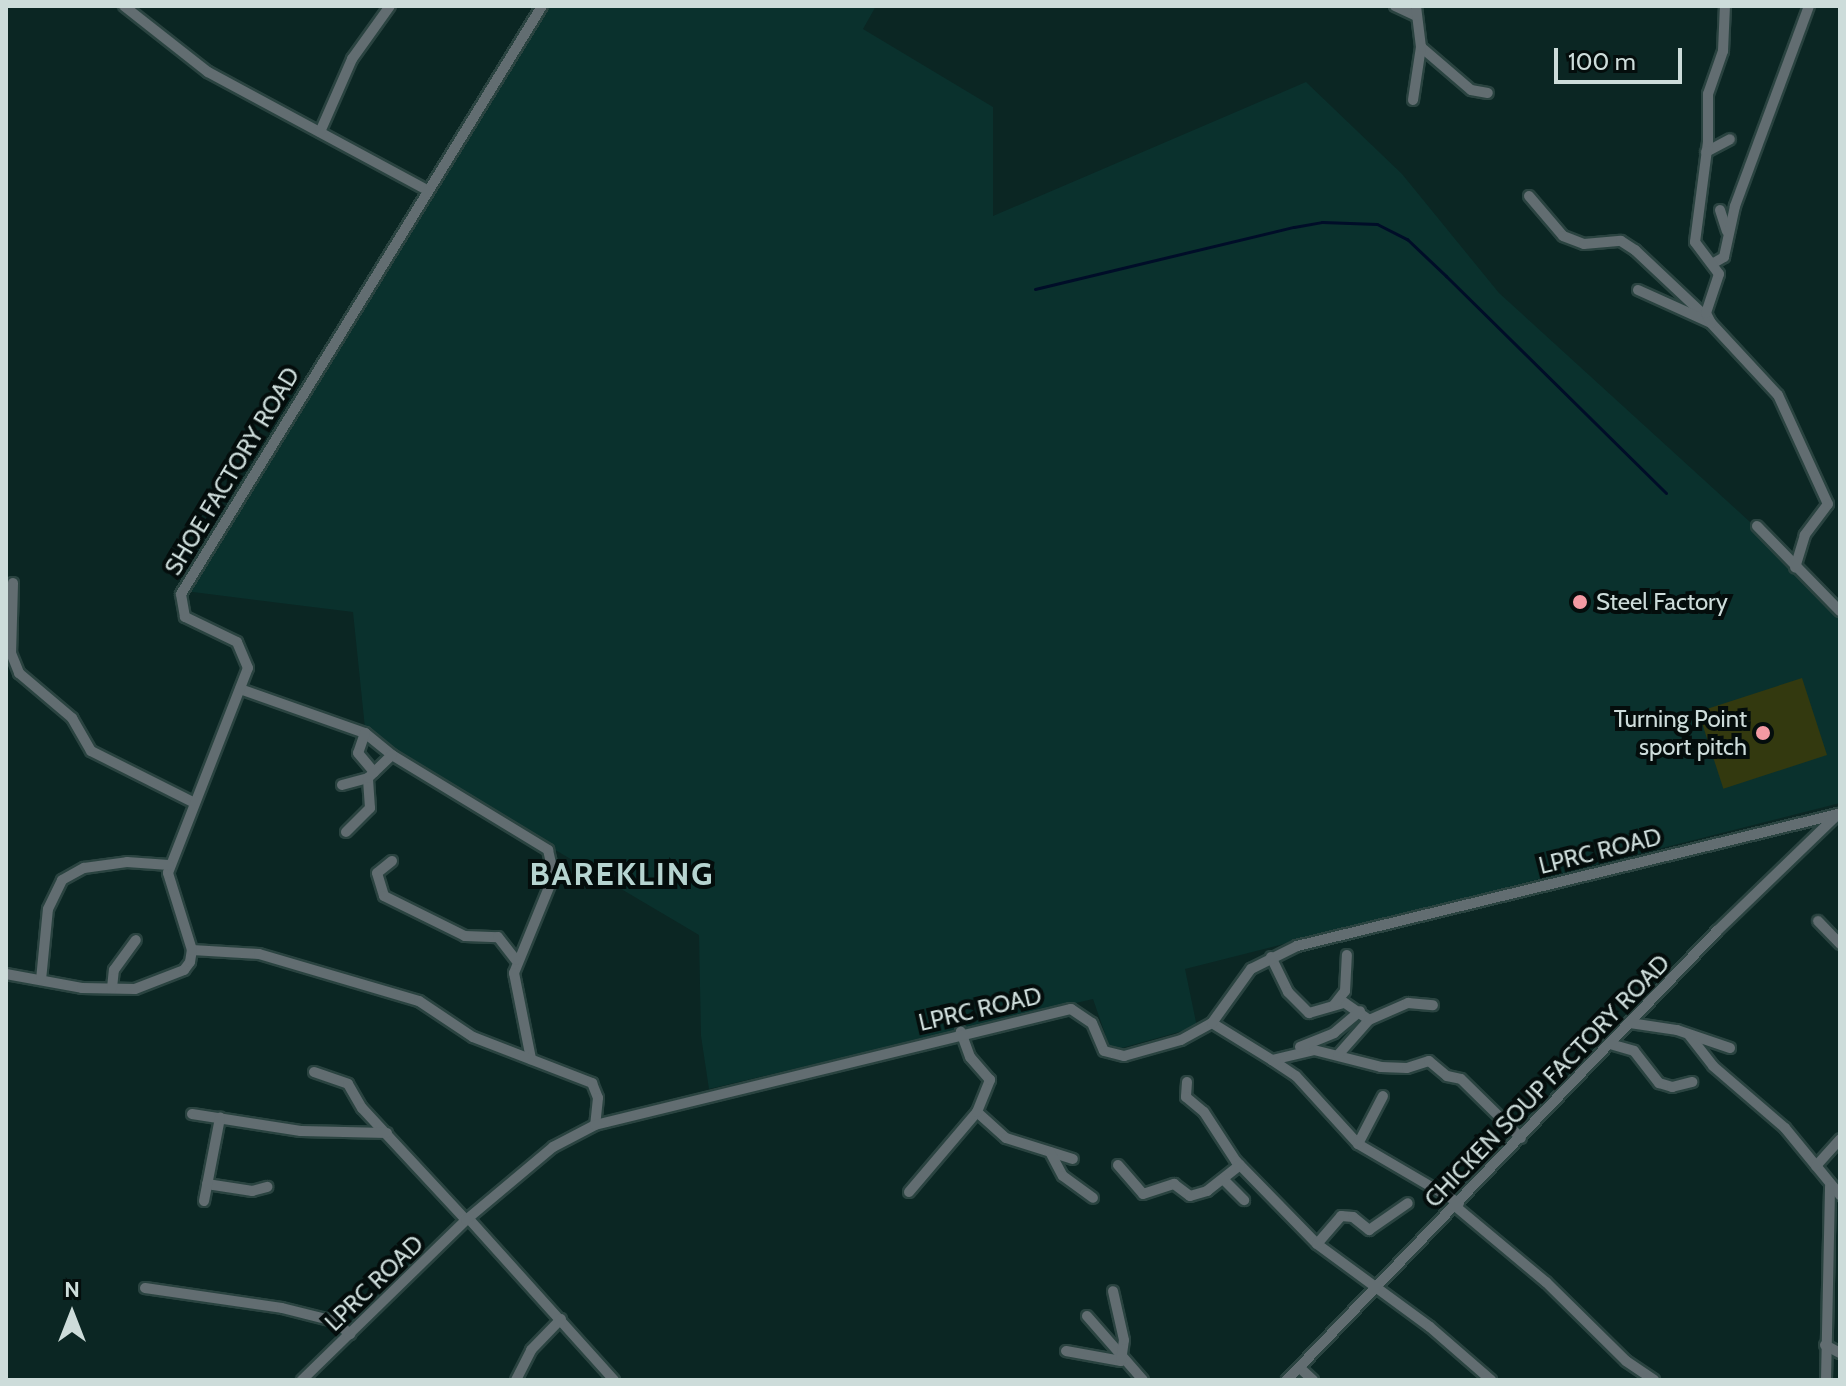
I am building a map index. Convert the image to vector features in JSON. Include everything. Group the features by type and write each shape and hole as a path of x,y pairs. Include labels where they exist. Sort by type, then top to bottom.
{"street":[{"path":"124,6 208,72 427,190"},
{"path":"320,132 352,59 390,6"},
{"name":"SHOE FACTORY ROAD","path":"169,865 248,668 245,651 185,617 181,594 542,6"},
{"path":"1395,6 1416,11 1421,47 1413,100"},
{"path":"1711,323 1706,313 1719,274 1695,242 1706,152 1708,94 1723,51 1725,6"},
{"path":"1712,264 1724,257 1727,231 1809,6"},
{"path":"1421,47 1471,90 1488,93"},
{"path":"1706,152 1730,139"},
{"path":"1529,196 1563,236 1584,244 1621,241 1635,250 1711,323 1778,395 1828,504 1805,535 1795,567"},
{"path":"1720,210 1727,231"},
{"path":"1638,290 1711,323"},
{"path":"1757,526 1840,611"},
{"path":"13,583 11,653 19,673 72,718 91,751 195,803"},
{"path":"240,689 365,733 392,755 548,850 554,875 516,960"},
{"path":"346,832 370,808 371,775 358,753 365,733"},
{"path":"342,785 371,775 392,755"},
{"name":"LPRC ROAD","path":"302,1380 468,1219 553,1147 595,1125 961,1032 1071,1009 1092,1023 1104,1051 1124,1056 1181,1040 1212,1023 1251,969 1297,946 1839,813"},
{"name":"CHICKEN SOUP FACTORY ROAD","path":"1287,1380 1630,1023 1839,813"},
{"path":"392,861 377,873 384,896 465,936 498,937 516,960 531,1059"},
{"path":"6,974 82,988 135,989 184,970 192,950 169,882 169,865 127,862 84,868 62,880 46,922 41,980"},
{"path":"1818,921 1840,944"},
{"path":"112,988 114,970 136,940"},
{"path":"192,950 259,954 419,1001 473,1037 596,1085 595,1125"},
{"path":"1334,1005 1345,991 1347,955"},
{"path":"1271,957 1288,992 1309,1013 1345,1003 1369,1020"},
{"path":"1338,1055 1369,1020 1408,1003 1433,1005"},
{"path":"1275,1059 1334,1033 1360,1011"},
{"path":"1212,1023 1275,1059 1296,1076 1358,1144 1457,1204 1546,1282 1626,1361 1654,1380"},
{"path":"1630,1023 1689,1035 1730,1048"},
{"path":"909,1192 977,1112 990,1080 970,1057 961,1032"},
{"path":"1689,1035 1713,1066 1785,1128 1840,1195"},
{"path":"1610,1044 1634,1051 1659,1083 1672,1087 1692,1082"},
{"path":"1275,1059 1314,1050 1381,1067 1407,1068 1429,1061 1447,1076 1461,1079 1521,1138"},
{"path":"314,1072 341,1078 387,1133 614,1380"},
{"path":"1187,1082 1186,1097 1204,1112 1240,1165 1317,1244 1491,1380"},
{"path":"1358,1144 1383,1096"},
{"path":"977,1112 1006,1138 1073,1159"},
{"path":"192,1114 301,1131 387,1133"},
{"path":"204,1201 220,1118"},
{"path":"1816,1166 1840,1139"},
{"path":"1050,1152 1063,1176 1093,1198"},
{"path":"1118,1165 1146,1195 1174,1184 1197,1195 1240,1165"},
{"path":"1223,1179 1244,1200"},
{"path":"207,1184 252,1191 267,1187"},
{"path":"1826,1380 1825,1345 1830,1305 1830,1186"},
{"path":"1317,1244 1341,1216 1353,1217 1369,1230 1408,1203"},
{"path":"145,1288 282,1308 334,1321 350,1334"},
{"path":"1113,1291 1124,1340 1121,1361"},
{"path":"1087,1316 1121,1361 1143,1380"},
{"path":"516,1380 531,1350 561,1319"},
{"path":"1825,1345 1840,1346"},
{"path":"1825,1345 1840,1353"},
{"path":"1066,1351 1121,1361"},
{"path":"1300,1368 1313,1380"}],"shaded area":[{"path":"543,6 876,6 863,29 993,107 993,216 1306,82 1402,174 1499,293 1840,604 1840,803 1185,969 1197,1027 1111,1051 1093,999 709,1089 701,1036 699,935 366,738 353,612 185,591"}],"green space":[{"name":"Turning Point sport pitch","path":"1802,678 1827,755 1723,789 1698,712"}],"waterway":[{"path":"1035,289 1294,227 1322,222 1377,224 1407,239 1666,493"}],"place":[{"name":"Steel Factory","path":"1580,602"},
{"name":"Turning Point sport pitch","path":"1763,733"}],"district":[{"name":"BAREKLING","path":"622,874"}]}
